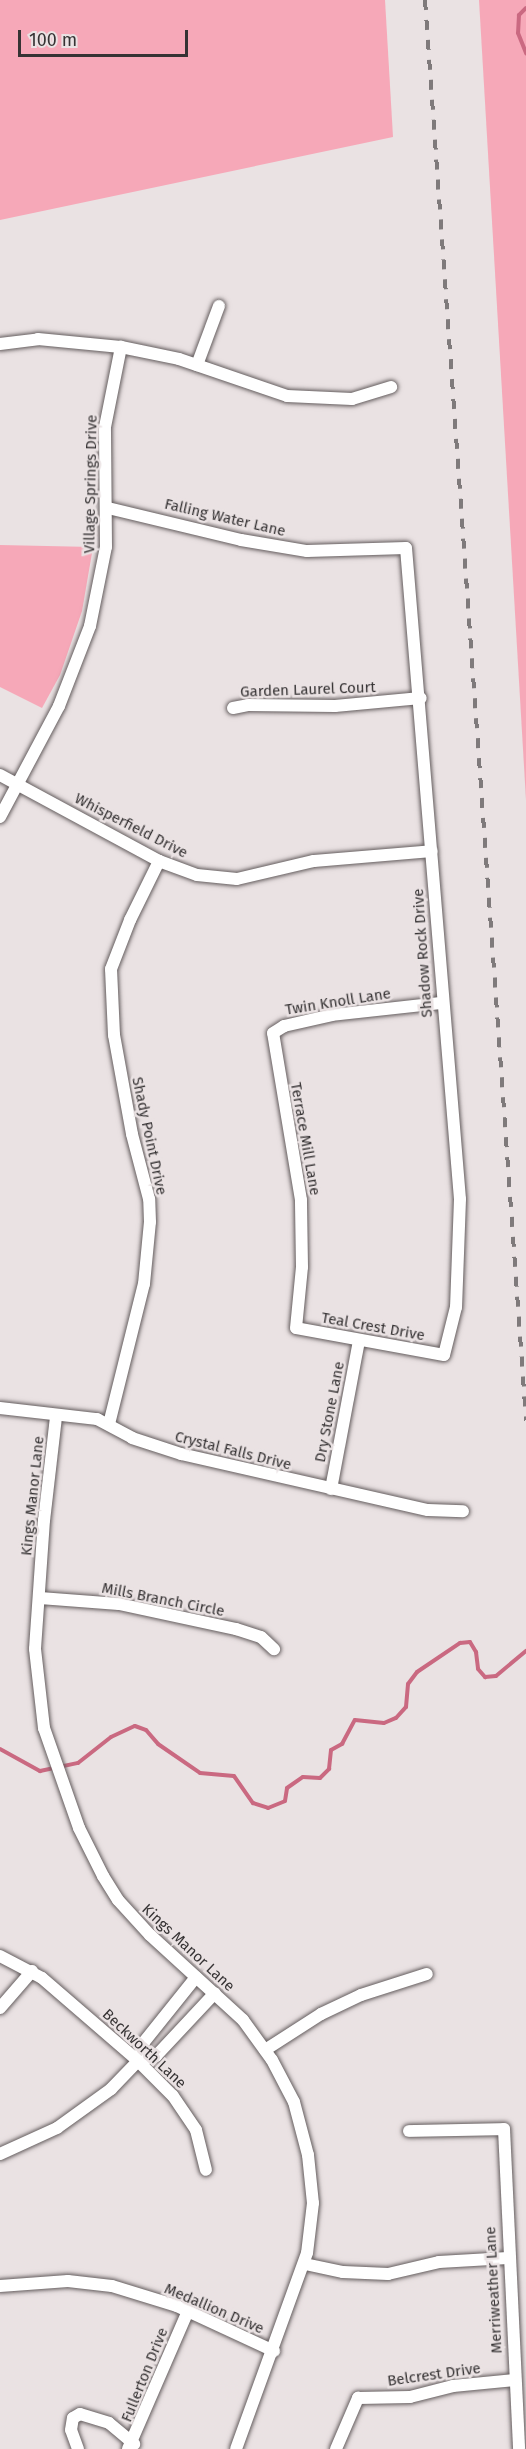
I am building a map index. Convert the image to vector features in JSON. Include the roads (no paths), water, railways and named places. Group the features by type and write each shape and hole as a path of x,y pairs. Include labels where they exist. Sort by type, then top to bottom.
{"street":[{"path":"197,365 219,306"},
{"path":"0,344 38,339 121,346 197,365 287,396 352,399 390,387"},
{"name":"Village Springs Drive","path":"0,817 59,706 90,626 106,547 108,508 105,427 121,346"},
{"name":"Falling Water Lane","path":"108,508 296,549 336,552 406,548"},
{"name":"Shadow Rock Drive","path":"406,548 432,851 441,1003 460,1238 456,1307 444,1354"},
{"name":"Garden Laurel Court","path":"233,708 248,705 335,706 420,698"},
{"name":"Whisperfield Drive","path":"0,775 159,861 196,875 237,879 314,861 432,851"},
{"name":"Shady Point Drive","path":"109,1424 144,1284 150,1222 149,1199 132,1134 114,1035 110,978 130,920 159,861"},
{"name":"Twin Knoll Lane","path":"277,1028 356,1011 441,1003"},
{"name":"Terrace Mill Lane","path":"277,1028 274,1048 297,1162 303,1222 296,1328"},
{"name":"Teal Crest Drive","path":"296,1328 359,1341 444,1354"},
{"name":"Dry Stone Lane","path":"331,1489 359,1341"},
{"name":"Crystal Falls Drive","path":"0,1408 56,1417 97,1419 150,1445 331,1489 434,1511 463,1511"},
{"name":"Kings Manor Lane","path":"56,1417 44,1520 35,1649 44,1728 79,1828 118,1900 196,1977 215,1992 265,2050 294,2102 308,2155 312,2228 305,2264 236,2449"},
{"name":"Mills Branch Circle","path":"40,1598 119,1604 236,1629 261,1637 274,1649"},
{"name":"Beckworth Lane","path":"0,1956 32,1971 138,2061 186,2112 200,2140 206,2170"},
{"path":"0,2008 32,1971"},
{"path":"265,2050 321,2014 361,1995 427,1974"},
{"path":"138,2061 144,2042 196,1977"},
{"path":"0,2154 80,2114 138,2061 156,2056 215,1992"},
{"name":"Merriweather Lane","path":"409,2131 504,2129 507,2258 519,2449"},
{"path":"305,2264 343,2272 388,2274 439,2262 507,2258"},
{"name":"Medallion Drive","path":"0,2286 68,2281 112,2286 188,2311 274,2351"},
{"name":"Fullerton Drive","path":"131,2446 188,2311"},
{"name":"Belcrest Drive","path":"336,2449 358,2398 410,2397 453,2386 515,2380"},
{"path":"78,2449 70,2430 74,2418 80,2414 109,2423 131,2446"}],"waterway":[{"path":"526,8 519,15 518,33 526,53"},
{"path":"0,1749 40,1771 78,1763 111,1737 135,1726 146,1730 158,1744 200,1773 234,1776 253,1803 268,1808 285,1801 287,1788 303,1777 320,1778 329,1769 331,1750 342,1744 355,1720 384,1723 396,1718 406,1707 408,1684 417,1672 460,1643 470,1642 476,1652 478,1669 485,1677 496,1676 526,1651"}],"railway":[{"path":"425,0 526,1420"}]}
